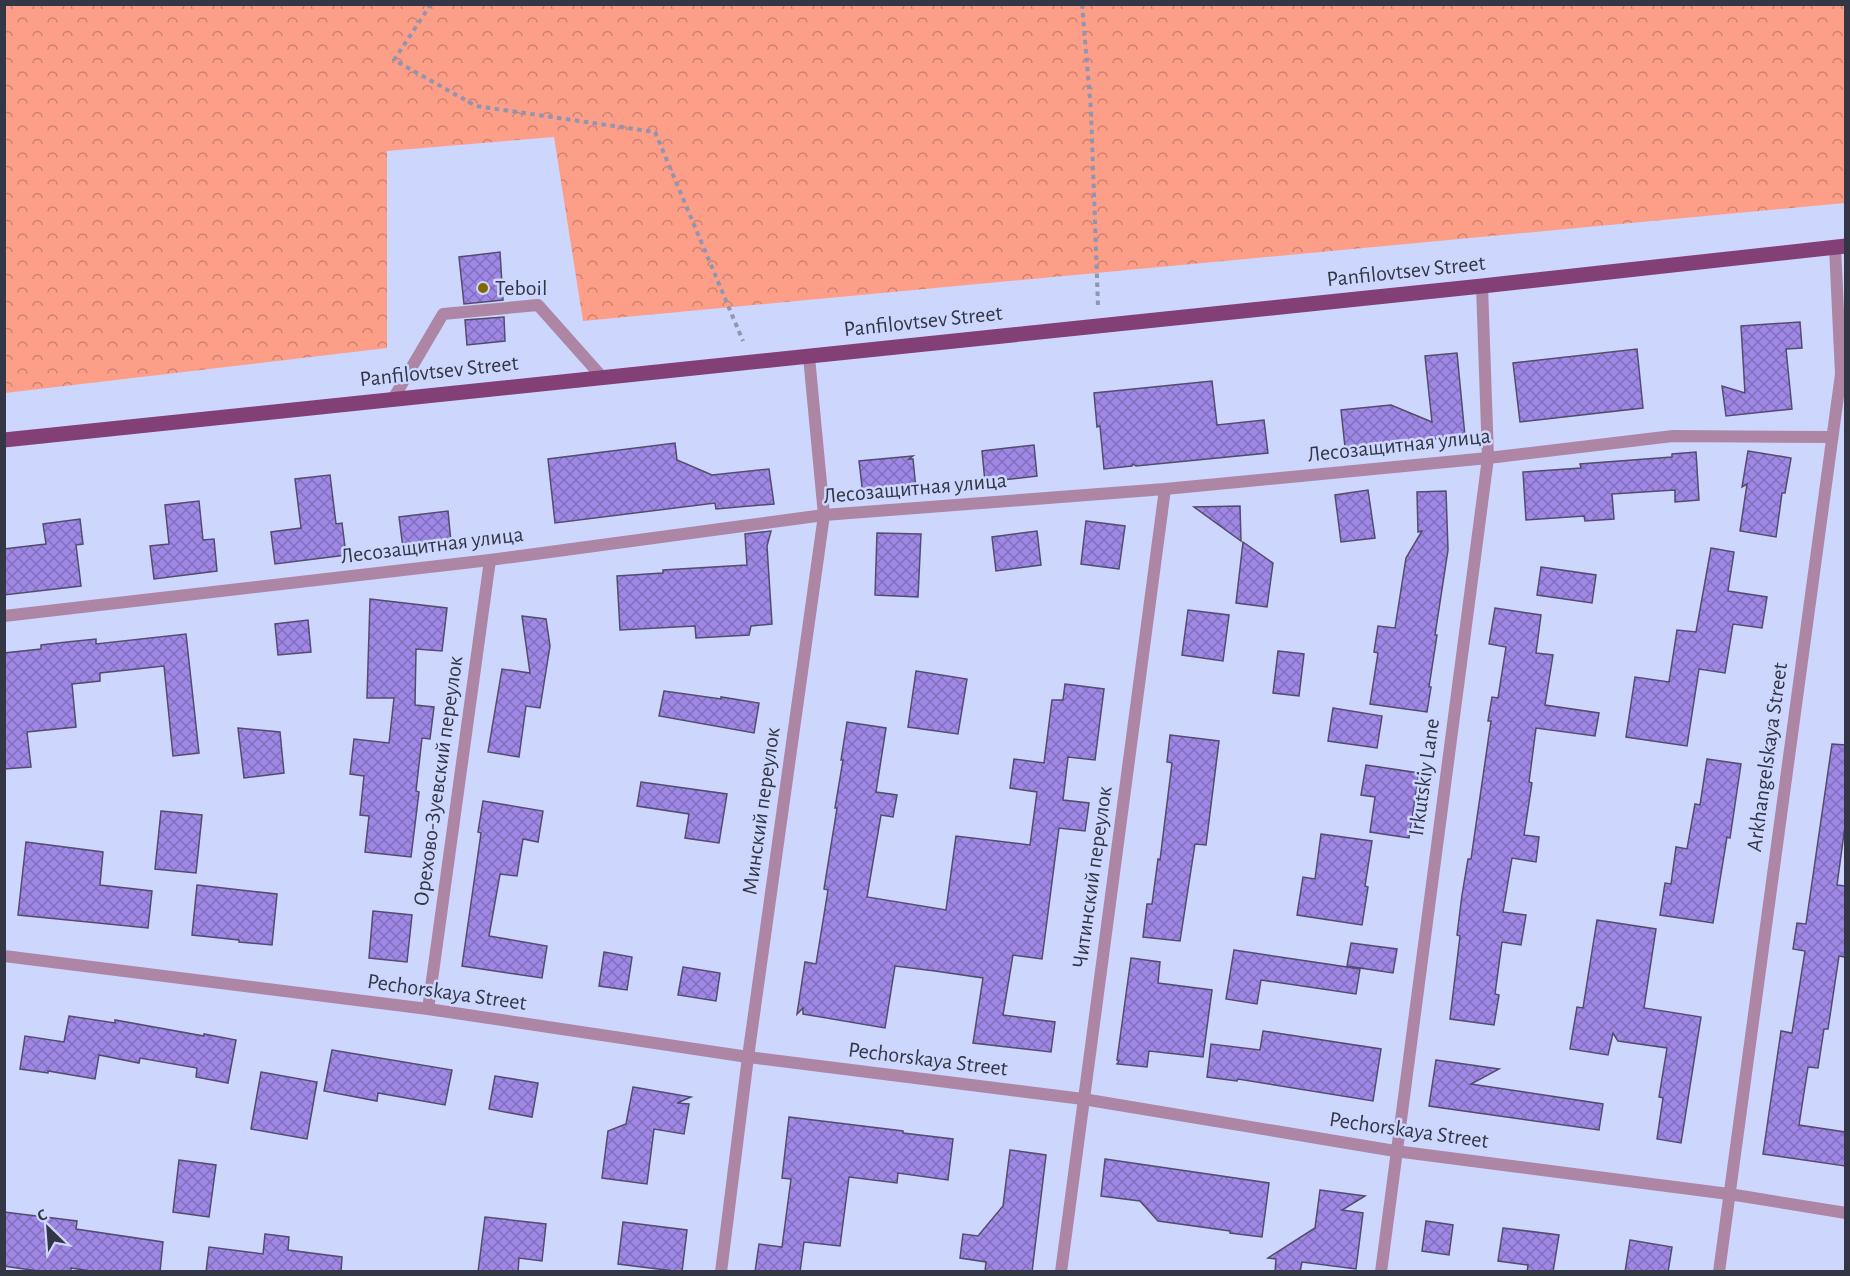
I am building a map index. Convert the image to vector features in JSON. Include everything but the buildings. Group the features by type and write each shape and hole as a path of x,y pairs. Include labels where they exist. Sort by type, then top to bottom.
{"main road":[{"name":"Panfilovtsev Street","path":"4,440 1840,247"}],"street":[{"name":"Arkhangelskaya Street","path":"1719,1272 1832,437 1843,374 1840,247"},
{"name":"Irkutskiy Lane","path":"1381,1272 1395,1151 1488,458 1482,286"},
{"path":"393,399 443,314 538,305 602,377"},
{"name":"Минский переулок","path":"721,1272 748,1057 824,515 809,357"},
{"name":"Лесозащитная улица","path":"4,615 490,560 824,515 1165,489 1488,458 1673,436 1832,437"},
{"name":"Читинский переулок","path":"1061,1272 1165,489"},
{"name":"Орехово-Зуевский переулок","path":"428,1009 490,560"},
{"name":"Pechorskaya Street","path":"4,956 428,1009 748,1057 1083,1099 1395,1151 1729,1194 1845,1213"}],"path":[{"path":"431,4 394,60 476,106 655,132 751,362"},
{"path":"1082,4 1091,111 1099,325"}],"green space":[{"path":"4,5 1845,5 1845,203 583,321 554,137 387,151 387,348 5,393"}],"place":[{"name":"Teboil","path":"483,288"}]}
